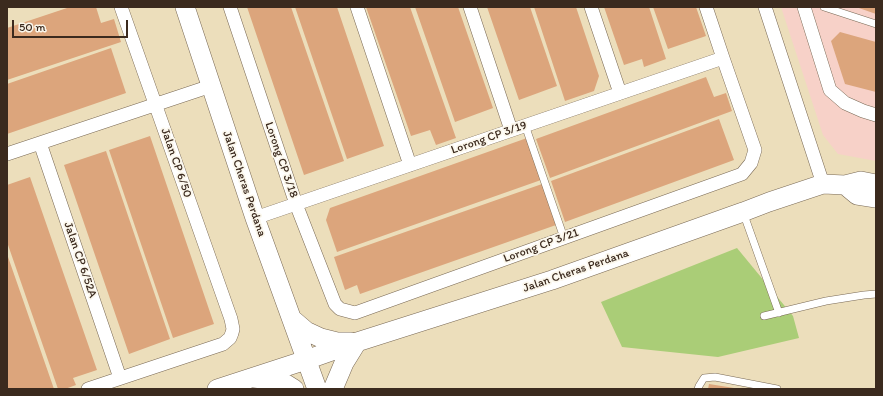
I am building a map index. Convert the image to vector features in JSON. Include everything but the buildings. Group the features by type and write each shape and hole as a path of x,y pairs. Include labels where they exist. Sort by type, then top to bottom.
{"street":[{"name":"Jalan CP 6/50","path":"120,378 223,344 230,338 233,329 231,319 121,7"},
{"name":"Jalan Cheras Perdana","path":"185,7 255,218 317,389"},
{"name":"Lorong CP 3/18","path":"230,7 296,204 335,304 340,309"},
{"path":"357,7 410,165"},
{"path":"470,7 512,130"},
{"path":"591,7 620,93"},
{"path":"706,7 723,58"},
{"path":"765,7 823,184"},
{"path":"804,7 830,90 845,103 863,111 876,114"},
{"name":"Lorong CP 3/19","path":"255,218 723,58"},
{"name":"Lorong CP 3/21","path":"340,309 355,313 742,174 751,163 755,150 723,58"},
{"path":"7,154 211,86"},
{"name":"Jalan CP 6/52A","path":"40,143 120,378"},
{"name":"Jalan Cheras Perdana","path":"217,389 357,342 552,280 823,184 845,185 860,181 876,184"},
{"name":"Jalan Cheras Perdana","path":"845,185 857,194 876,198"},
{"path":"292,319 306,331 321,338 337,342 357,342"},
{"path":"333,389 344,363 357,342"},
{"path":"88,389 120,378"},
{"path":"250,378 271,380 286,384 294,389"}],"lane":[{"path":"824,7 876,24"},
{"path":"525,125 564,238"},
{"path":"743,212 779,313"},
{"path":"764,316 826,301 876,294"},
{"path":"698,389 704,378 715,377 777,389"}],"shaded area":[{"path":"781,7 876,7 876,161 838,154 823,135"}],"green space":[{"path":"737,248 793,316 799,338 718,357 622,347 601,302"}]}
